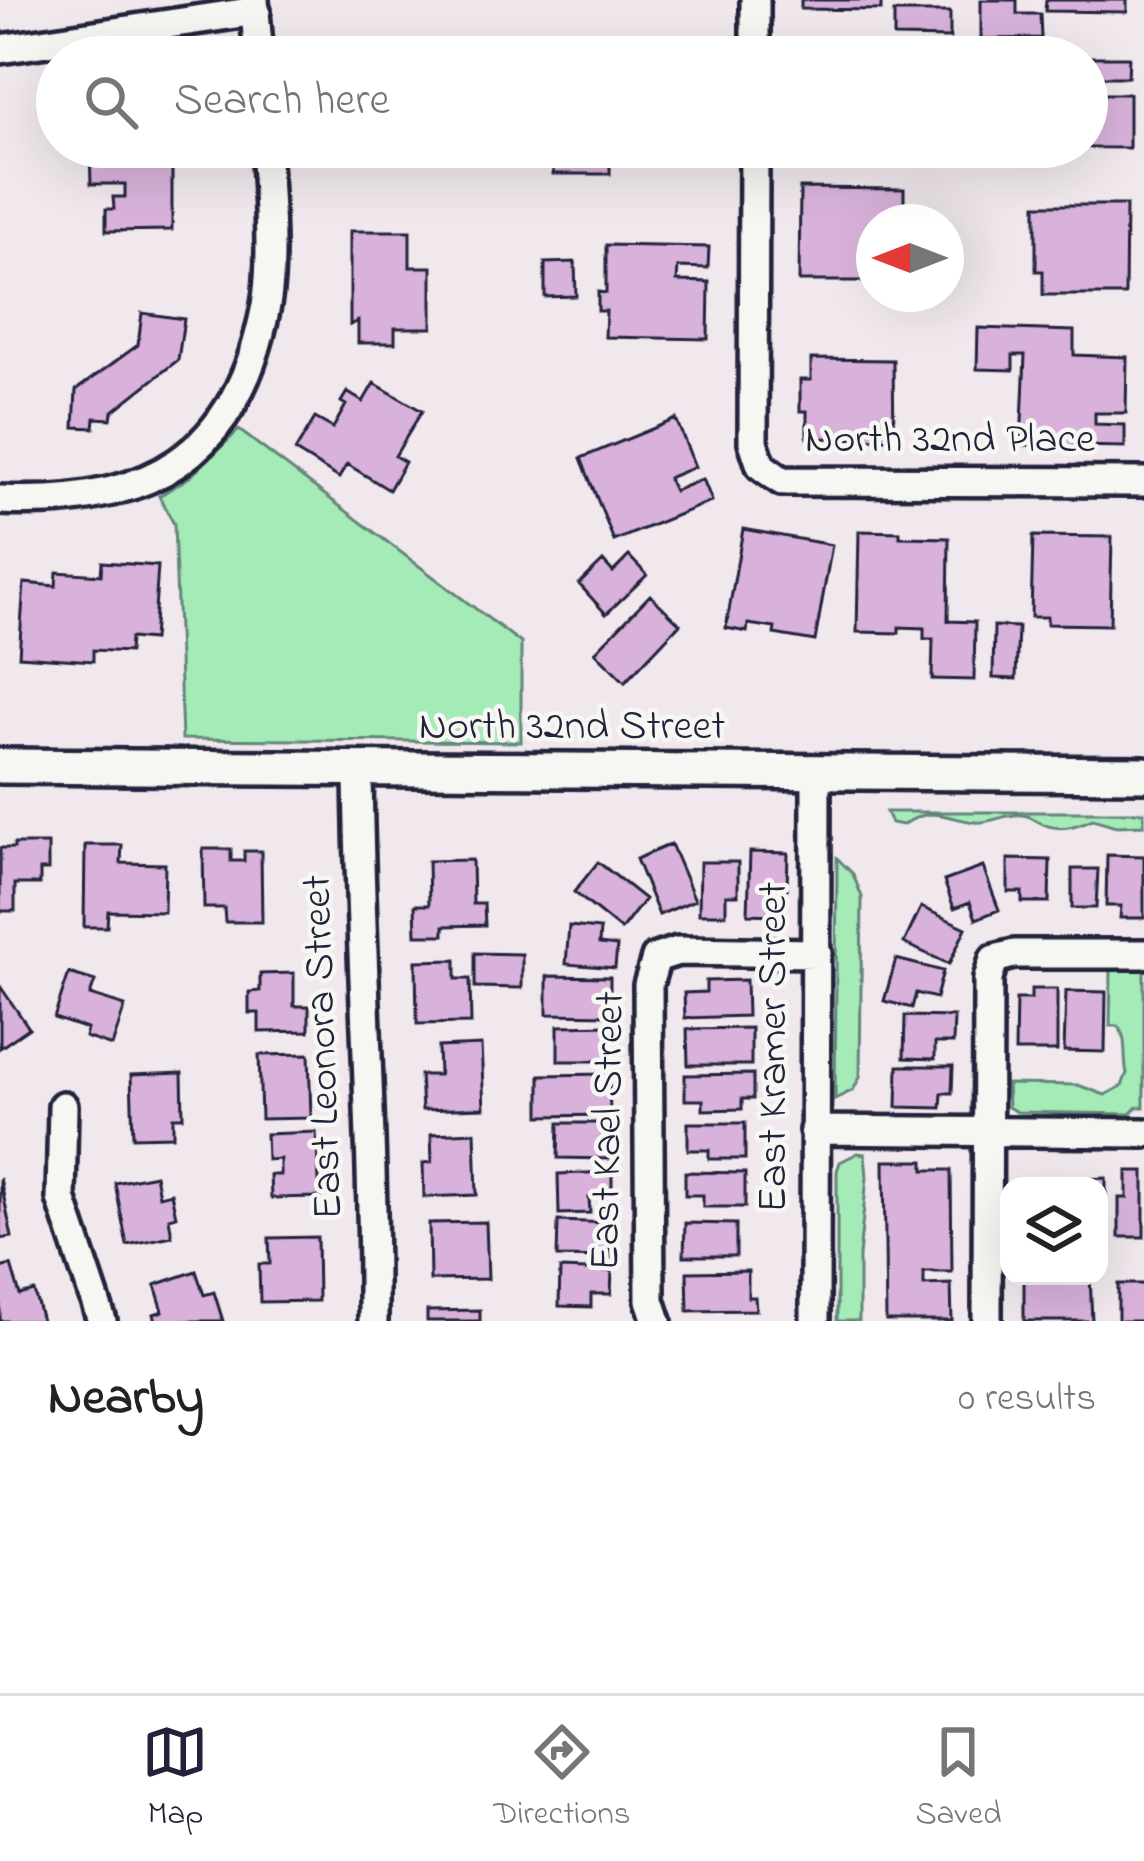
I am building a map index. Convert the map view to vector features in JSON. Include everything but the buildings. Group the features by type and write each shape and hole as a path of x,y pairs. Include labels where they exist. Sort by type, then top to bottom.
{"street":[{"path":"754,36 755,0"},
{"path":"77,36 255,6 257,36"},
{"path":"0,49 36,43"},
{"path":"0,500 105,496 158,478 211,437 243,380 266,304 265,168"},
{"name":"North 32nd Place","path":"754,168 753,442 761,466 782,481 1144,482"},
{"name":"North 32nd Street","path":"0,766 1144,774"},
{"name":"East Leonora Street","path":"358,770 360,947 374,1170 373,1321"},
{"name":"East Kramer Street","path":"815,1321 816,773"},
{"name":"East Kael Street","path":"657,1321 650,1300 648,985 656,958 678,951 817,953"},
{"path":"987,1321 988,979 994,959 1014,954 1144,955"},
{"path":"62,1106 61,1198 102,1321"},
{"path":"814,1130 1144,1132"}],"green space":[{"path":"239,430 521,643 521,742 182,739 174,524 159,496 191,476"},
{"path":"886,812 1144,812 1144,825 1116,826 1093,819 1060,828 1022,815 981,822 931,814 903,825 891,823"},
{"path":"837,858 853,874 862,897 860,1077 853,1090 835,1099"},
{"path":"1111,970 1144,970 1144,1107 1130,1114 1017,1112 1008,1107 1007,1084 1078,1085 1105,1095 1122,1086 1127,1073 1124,1042 1118,1026 1110,1026"},
{"path":"865,1154 867,1177 859,1256 859,1321 837,1321 837,1171 840,1162"}]}
